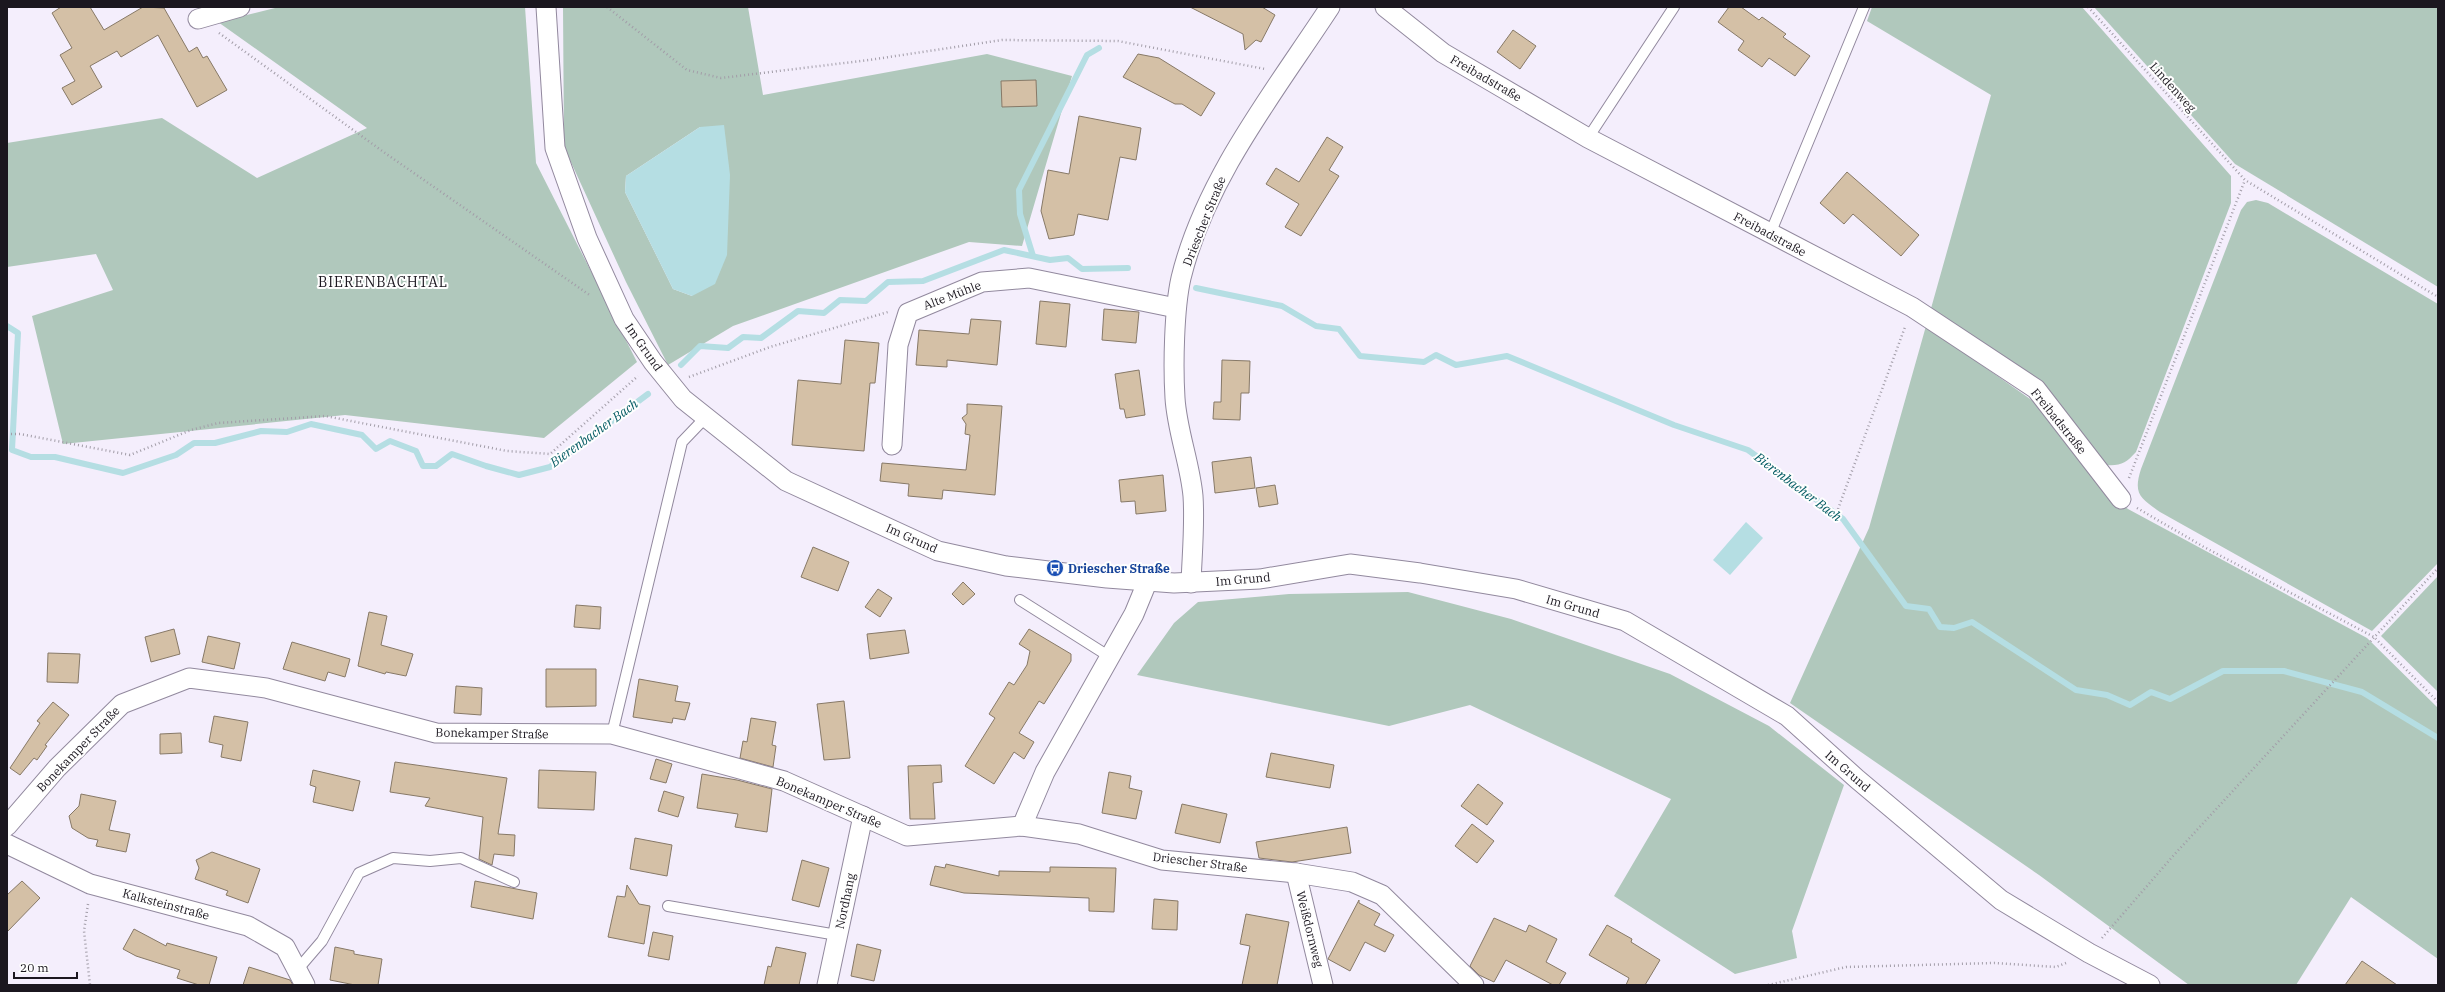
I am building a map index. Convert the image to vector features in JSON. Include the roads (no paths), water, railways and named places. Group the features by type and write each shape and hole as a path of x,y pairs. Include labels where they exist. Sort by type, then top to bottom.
{"street":[{"path":"198,18 240,7"},
{"name":"Im Grund","path":"546,7 555,148 596,258 624,319 654,362 683,399 786,481 938,550 1006,566 1107,578 1191,583 1260,579 1350,564 1420,573 1516,589 1625,621 1787,716 1857,779 2001,900 2089,953 2150,985"},
{"name":"Driescher Straße","path":"1191,583 1193,496 1175,399 1176,308 1181,277 1198,228 1227,164 1285,73 1330,7"},
{"name":"Freibadstraße","path":"1385,7 1443,53 1588,138 1912,307 2036,389 2121,498"},
{"name":"Alte Mühle","path":"892,445 898,345 908,313 982,282 1029,278 1176,308"},
{"path":"1022,826 1045,772 1134,614 1148,580"},
{"name":"Bonekamper Straße","path":"7,826 57,768 122,704 189,678 266,688 436,733 612,734 784,781 907,836 1022,826"},
{"name":"Nordhang","path":"827,985 863,816"},
{"name":"Driescher Straße","path":"1022,826 1079,834 1162,860 1296,873 1352,882 1382,895 1474,985"},
{"name":"Kalksteinstraße","path":"7,844 90,884 248,926 285,947 301,977"},
{"name":"Weißdornweg","path":"1296,873 1323,985"}],"lane":[{"path":"1588,138 1674,7"},
{"path":"1770,234 1864,7"},
{"path":"612,734 682,442 706,418"},
{"path":"1020,600 1110,657"},
{"path":"301,977 359,873 393,858 430,861 462,858 514,882"},
{"path":"668,906 837,935"}],"waterway":[{"path":"1033,256 1020,214 1019,190 1087,55 1099,48"},
{"name":"Bierenbacher Bach","path":"681,365 700,346 728,348 743,337 761,338 798,311 824,313 840,300 866,301 888,282 923,281 1004,250 1050,260 1068,258 1082,269 1128,268"},
{"name":"Bierenbacher Bach","path":"1196,288 1282,306 1316,326 1339,329 1360,356 1424,362 1436,355 1456,365 1507,356 1674,425 1748,450 1843,519 1906,606 1929,609 1940,627 1954,628 1972,622 2076,690 2107,695 2130,705 2151,692 2170,699 2223,671 2284,671 2362,692 2438,738"},
{"name":"Bierenbacher Bach","path":"7,326 18,333 12,450 31,457 55,457 123,473 176,455 194,443 215,443 261,431 287,432 311,424 362,435 376,449 390,441 416,451 423,466 436,466 452,454 486,466 519,475 550,467 648,394"}],"place":[{"name":"Driescher Straße","path":"1055,568"}],"district":[{"name":"BIERENBACHTAL","path":"383,282"}]}
